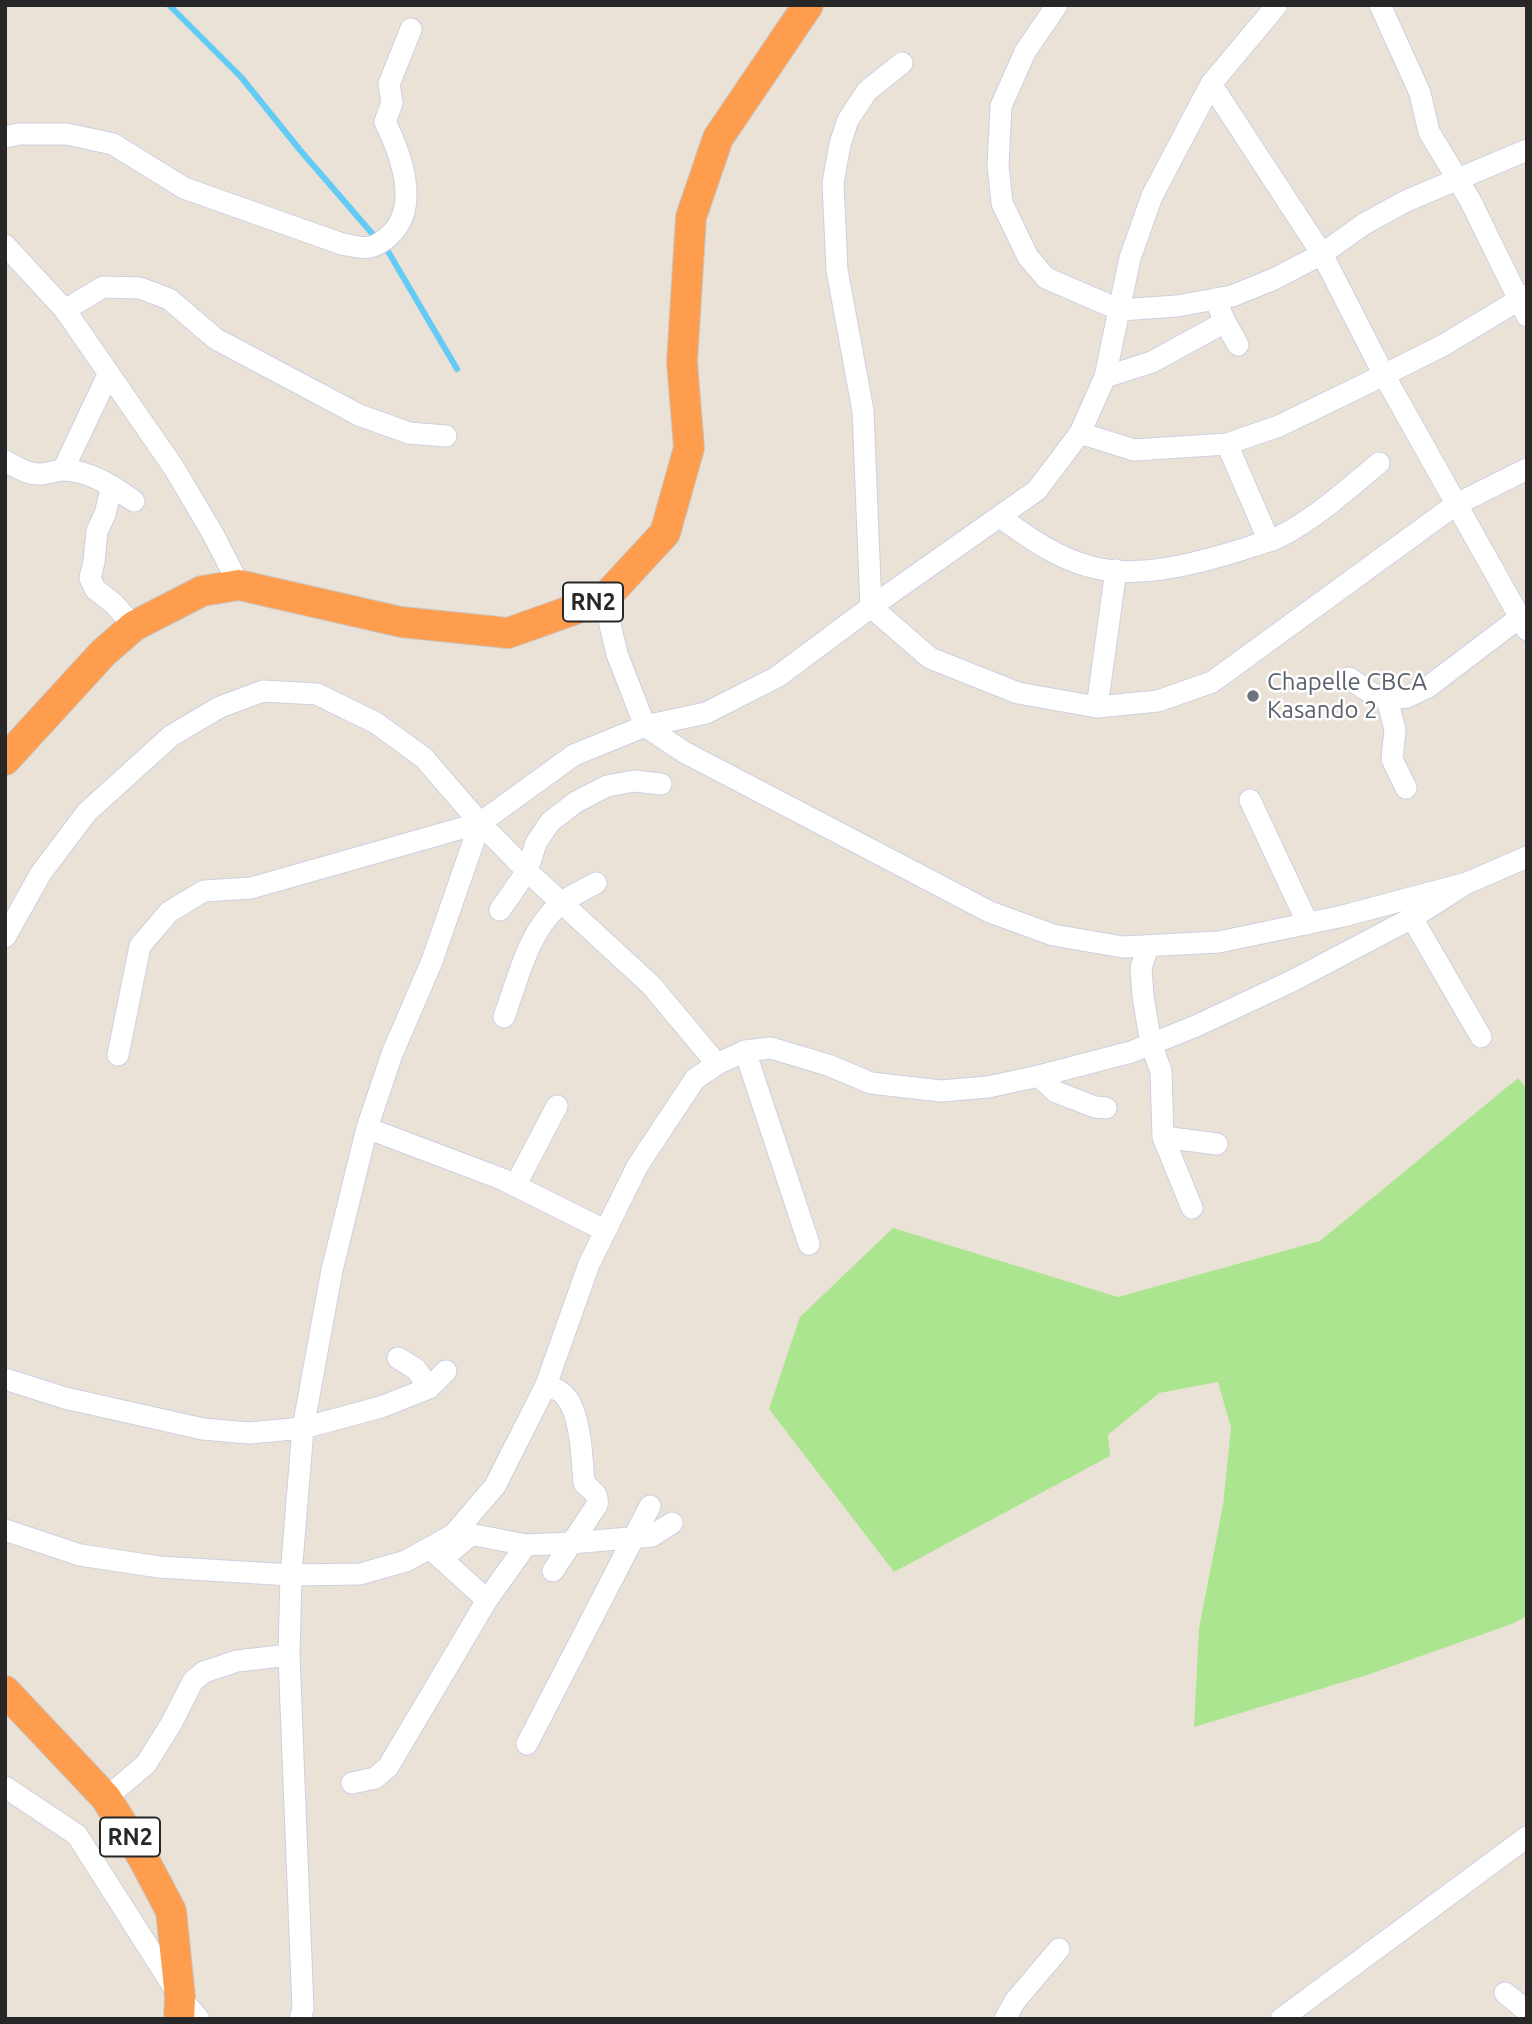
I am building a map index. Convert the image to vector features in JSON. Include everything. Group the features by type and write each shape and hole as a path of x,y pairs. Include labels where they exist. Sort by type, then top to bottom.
{"highway":[{"name":"RN2","path":"5,760 103,653 134,626 202,591 239,585 401,622 508,634 604,599 665,533 689,448 682,362 691,217 718,138 808,5"},
{"name":"RN2","path":"5,1691 106,1798 142,1856 171,1911 186,2012"}],"street":[{"path":"1057,5 1025,52 1001,106 998,165 1002,203 1028,257 1046,278 1120,310 1177,306 1233,296 1274,279 1322,254 1364,224 1406,201 1527,150"},
{"path":"118,1055 140,946 169,912 204,891 251,888 480,823 574,755 645,726 706,713 777,677 1037,490 1080,433 1105,377 1130,258 1152,196 1211,84 1277,5"},
{"path":"1080,433 1134,450 1227,444 1279,426 1524,303 1458,179 1429,132 1420,93 1380,5"},
{"path":"5,137 19,134 67,134 113,144 184,188 342,244 378,243 398,227 405,200 406,183 393,138 385,122 392,103 389,84 411,29"},
{"path":"902,63 867,92 848,120 840,144 833,183 837,270 863,411 872,607 930,657 1018,693 1097,707 1158,701 1212,682 1455,505 1527,469"},
{"path":"1211,84 1322,254 1384,375 1523,624 1428,687 1407,697 1387,698 1371,693 1349,678"},
{"path":"5,245 65,310 174,467 239,585"},
{"path":"65,310 103,287 140,288 169,299 216,339 359,415 409,433 446,436"},
{"path":"1215,299 1238,345"},
{"path":"1105,377 1152,362 1225,322"},
{"path":"64,470 109,373"},
{"path":"1227,444 1269,541"},
{"path":"5,461 30,474 64,470 86,474 112,486 134,501"},
{"path":"1000,517 1052,553 1090,567 1140,572 1182,566 1279,537 1334,502 1379,463"},
{"path":"112,486 105,514 97,531 90,578 95,589 114,604 134,626"},
{"path":"1097,707 1116,570"},
{"path":"604,599 617,654 645,726 684,752 990,912 1053,935 1123,947 1219,942 1308,924 1467,883 1527,858"},
{"path":"5,937 41,873 87,812 171,736 220,707 263,691 317,694 376,723 424,758 480,823 527,871 651,985 717,1063"},
{"path":"1387,698 1395,730 1392,759 1406,788"},
{"path":"500,910 527,871 536,843 550,822 576,802 607,786 634,781 661,784"},
{"path":"1250,800 1308,924"},
{"path":"300,2019 303,2009 289,1655 291,1575 303,1429 332,1270 367,1128 392,1054 432,961 480,823"},
{"path":"504,1017 532,943 551,913 562,902 596,883"},
{"path":"435,1554 495,1486 546,1385 589,1264 638,1165 695,1079 717,1063 745,1051 771,1048 828,1065 871,1083 941,1091 988,1087 1039,1076 1130,1052 1196,1026 1292,981 1412,918 1467,883"},
{"path":"1412,918 1481,1037"},
{"path":"1148,947 1142,968 1143,996 1151,1044 1161,1071 1163,1137 1192,1208"},
{"path":"745,1051 809,1244"},
{"path":"1039,1076 1056,1092 1095,1107 1106,1108"},
{"path":"515,1186 557,1106"},
{"path":"367,1128 515,1186 604,1230"},
{"path":"1163,1137 1217,1144"},
{"path":"398,1358 416,1369 429,1388"},
{"path":"5,1379 65,1398 202,1429 249,1433 303,1429 381,1407 429,1388 446,1371"},
{"path":"546,1385 564,1393 573,1407 584,1483 595,1491 598,1498 597,1505 553,1571"},
{"path":"527,1744 650,1506"},
{"path":"5,1530 80,1555 146,1565 291,1575 360,1574 435,1554 475,1535 526,1545 571,1543 652,1536 672,1523"},
{"path":"352,1783 375,1778 388,1767 487,1600 526,1545"},
{"path":"435,1554 487,1600"},
{"path":"106,1798 146,1764 193,1681 204,1672 237,1661 289,1655"},
{"path":"5,1787 77,1835 186,2012"},
{"path":"1281,2019 1527,1838"},
{"path":"1005,2019 1015,2001 1059,1949"},
{"path":"1506,1993 1527,2011"}],"green space":[{"path":"1518,1078 1527,1089 1527,1616 1512,1624 1367,1675 1194,1727 1199,1628 1223,1505 1231,1428 1218,1382 1159,1393 1108,1435 1110,1456 894,1572 769,1409 800,1317 893,1228 1118,1297 1320,1241"}],"waterway":[{"path":"169,5 241,77 389,253 457,369"}],"place":[{"name":"Chapelle CBCA Kasando 2","path":"1253,696"}]}
